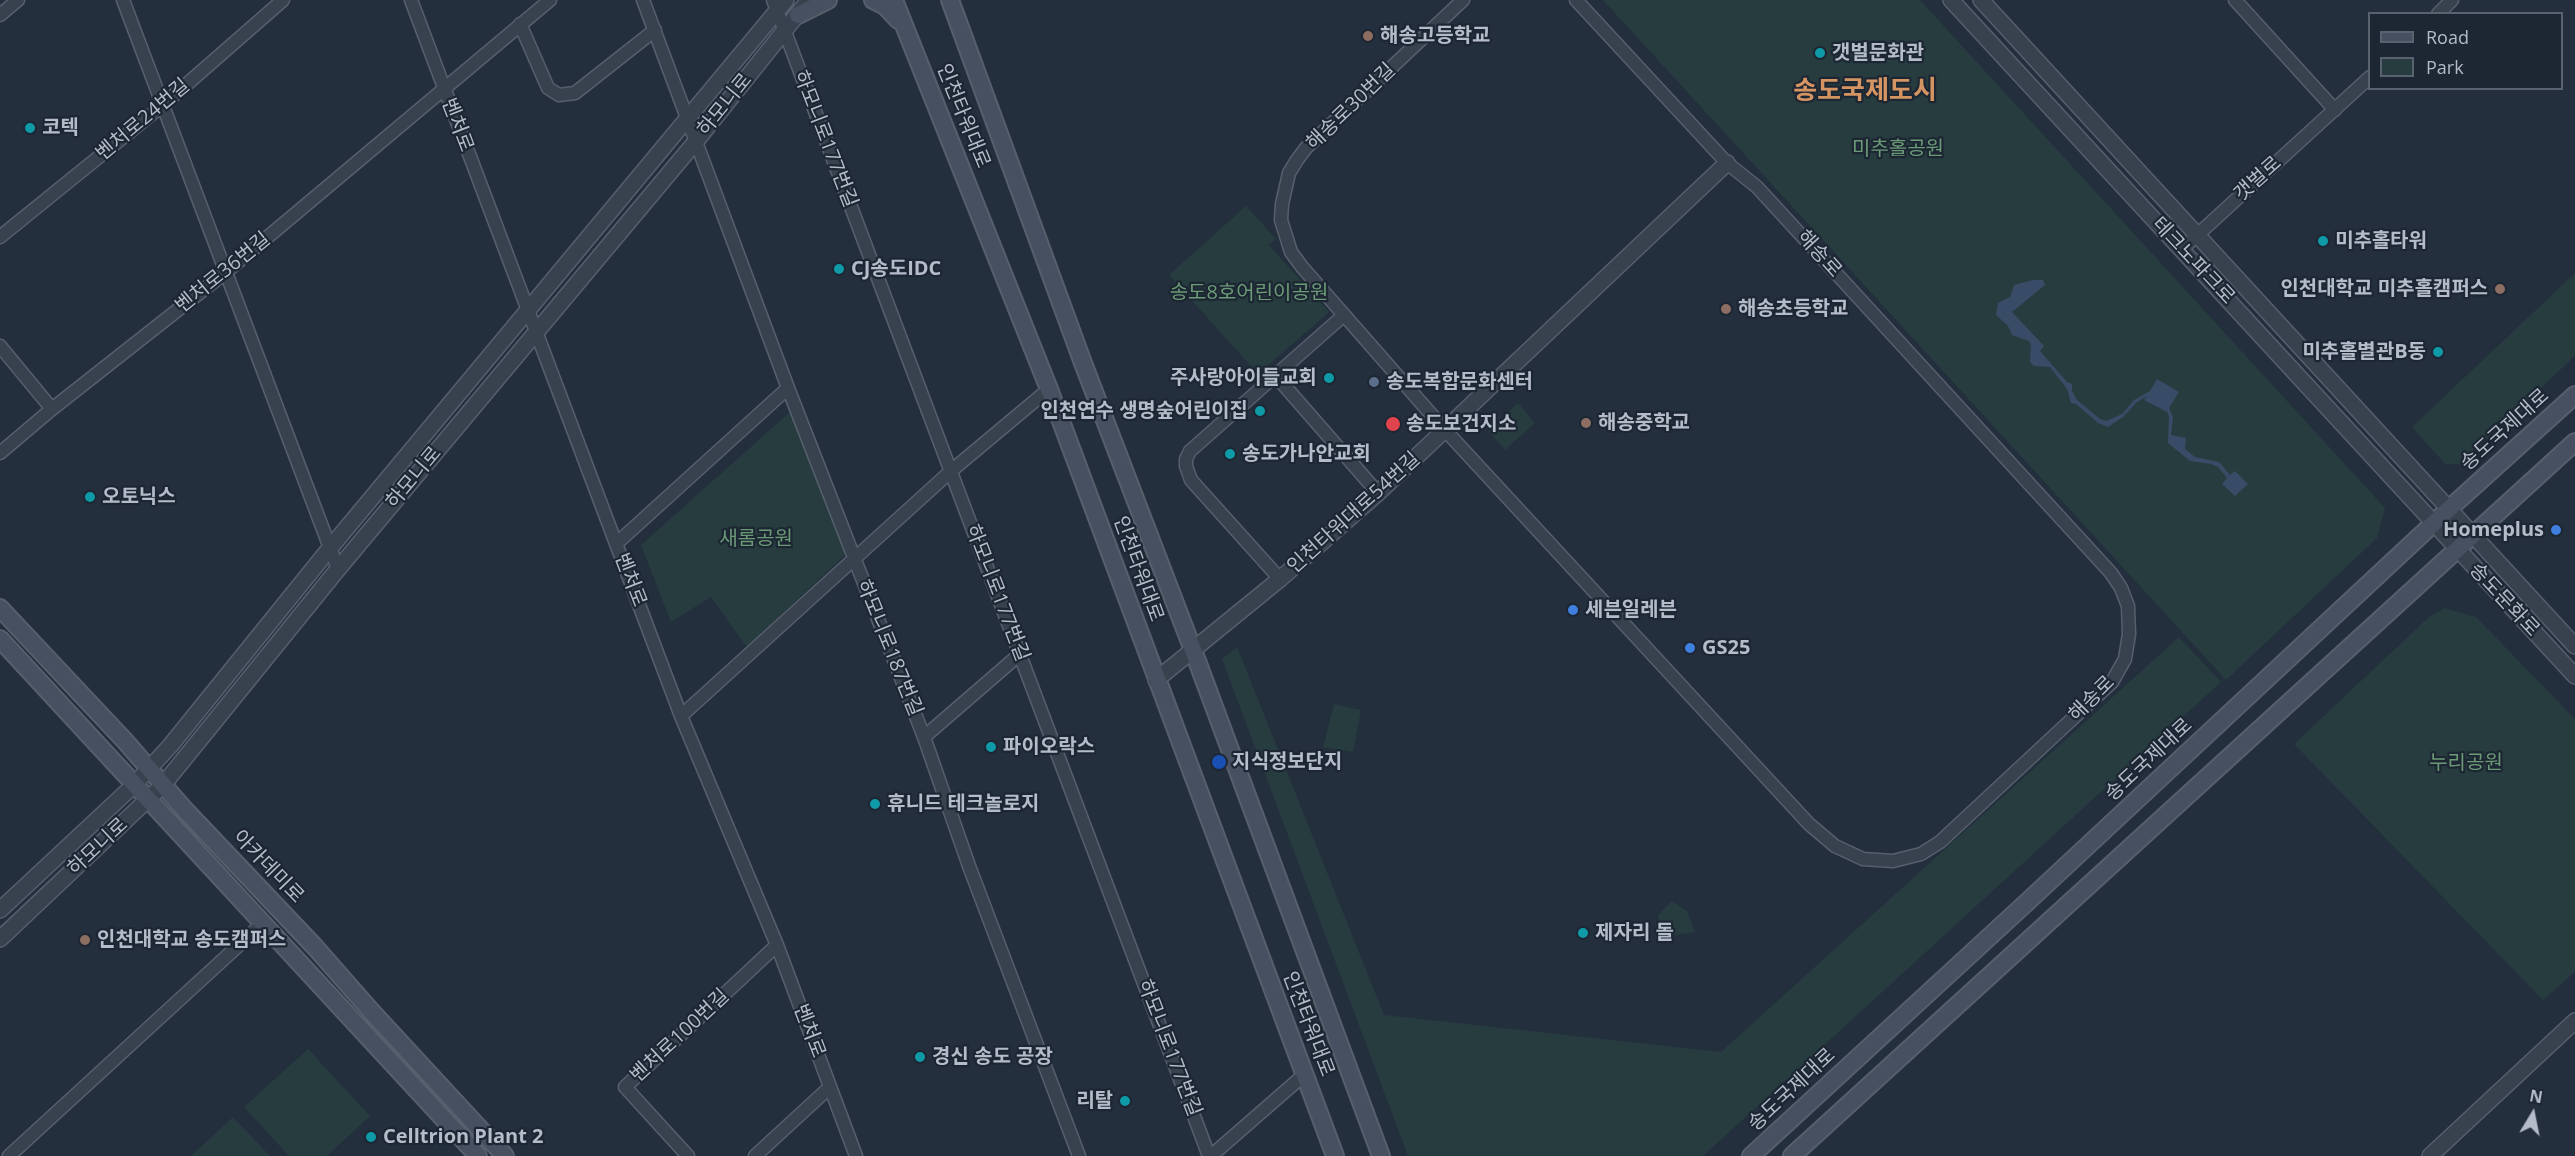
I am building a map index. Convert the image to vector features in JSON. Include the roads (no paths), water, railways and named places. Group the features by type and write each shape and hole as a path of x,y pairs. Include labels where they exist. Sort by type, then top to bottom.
{"main road":[{"path":"798,15 828,0"},
{"path":"873,0 885,6 903,24"},
{"name":"인천타워대로","path":"894,0 1049,389 1335,1156"},
{"path":"903,24 904,0"},
{"name":"인천타워대로","path":"950,2 1381,1156"},
{"name":"송도국제대로","path":"1751,1156 2575,395"},
{"path":"1792,1156 2575,442"},
{"name":"아카데미로","path":"0,608 315,947 505,1156"},
{"path":"0,639 478,1156"}],"street":[{"path":"0,15 18,0"},
{"path":"123,0 338,569"},
{"name":"벤처로24번길","path":"0,237 163,105 283,0"},
{"name":"벤처로","path":"411,0 681,716 777,945 856,1156"},
{"name":"벤처로36번길","path":"0,453 52,409 226,272 550,0"},
{"name":"하모니로187번길","path":"643,0 788,388 924,736 969,866 1079,1156"},
{"name":"하모니로","path":"0,939 163,785 338,569 697,140 809,0"},
{"name":"해송로30번길","path":"1445,430 1302,267 1292,252 1285,234 1282,204 1289,173 1306,148 1463,0"},
{"name":"해송로","path":"1445,430 1809,824 1834,846 1853,856 1872,861 1893,861 1912,857 1930,849 2101,692 2120,671 2125,659 2130,634 2128,606 2121,588 2111,573 1757,187 1727,163 1576,0"},
{"name":"테크노파크로","path":"1951,0 2435,522"},
{"name":"테크노파크로","path":"1981,0 2450,508"},
{"path":"2235,0 2335,110"},
{"path":"2440,12 2452,0"},
{"name":"하모니로","path":"1,908 149,769 330,548 689,119 778,3"},
{"name":"하모니로177번길","path":"778,3 784,31 1210,1156"},
{"path":"520,24 548,88 559,95 575,93 655,30"},
{"name":"갯벌로","path":"2182,249 2368,79"},
{"name":"인천타워대로54번길","path":"1156,680 1280,579 1378,493 1727,163"},
{"path":"1280,579 1191,480 1186,466 1190,451 1344,315"},
{"path":"0,346 52,409"},
{"path":"1275,375 1378,493"},
{"path":"616,544 788,388"},
{"path":"681,716 951,471 1049,389"},
{"name":"송도문화로","path":"2450,508 2472,535 2575,646"},
{"name":"송도문화로","path":"2435,522 2457,549 2575,676"},
{"path":"924,736 1020,654"},
{"path":"9,1156 262,923"},
{"name":"벤처로100번길","path":"688,1156 625,1087 777,945"},
{"path":"2430,1156 2575,1021"},
{"path":"1210,1156 1305,1074"},
{"path":"755,1156 830,1087"}],"water":[{"path":"2043,280 2045,285 2012,312 2044,346 2040,351 2067,382 2072,384 2072,391 2077,400 2100,419 2106,421 2122,414 2134,400 2150,391 2157,379 2179,392 2169,408 2173,417 2171,435 2186,438 2185,449 2195,457 2219,462 2230,475 2235,471 2248,484 2235,496 2222,484 2227,478 2218,467 2190,461 2168,443 2169,416 2167,412 2144,400 2147,396 2108,427 2098,423 2076,404 2071,403 2067,389 2050,367 2034,366 2030,362 2031,344 2029,341 2012,335 2008,326 1996,315 1998,303 2010,297 2014,285"}],"place":[{"name":"해송고등학교","path":"1368,36"},
{"name":"갯벌문화관","path":"1820,53"},
{"name":"코텍","path":"30,128"},
{"name":"미추홀타워","path":"2323,241"},
{"name":"CJ송도IDC","path":"839,269"},
{"name":"인천대학교 미추홀캠퍼스","path":"2500,289"},
{"name":"해송초등학교","path":"1726,309"},
{"name":"미추홀별관B동","path":"2438,352"},
{"name":"주사랑아이들교회","path":"1329,378"},
{"name":"송도복합문화센터","path":"1374,382"},
{"name":"인천연수 생명숲어린이집","path":"1260,411"},
{"name":"해송중학교","path":"1586,423"},
{"name":"송도보건지소","path":"1393,424"},
{"name":"송도가나안교회","path":"1230,454"},
{"name":"오토닉스","path":"90,497"},
{"name":"Homeplus","path":"2556,530"},
{"name":"세븐일레븐","path":"1573,610"},
{"name":"GS25","path":"1690,648"},
{"name":"파이오락스","path":"991,747"},
{"name":"지식정보단지","path":"1219,762"},
{"name":"휴니드 테크놀로지","path":"875,804"},
{"name":"제자리 돌","path":"1583,933"},
{"name":"인천대학교 송도캠퍼스","path":"85,940"},
{"name":"경신 송도 공장","path":"920,1057"},
{"name":"리탈","path":"1125,1101"},
{"name":"Celltrion Plant 2","path":"371,1137"}],"district":[{"name":"송도국제도시","path":"1865,92"}],"park label":[{"name":"미추홀공원","path":"1898,149"},
{"name":"송도8호어린이공원","path":"1249,293"},
{"name":"새롬공원","path":"756,539"},
{"name":"누리공원","path":"2466,763"}]}
